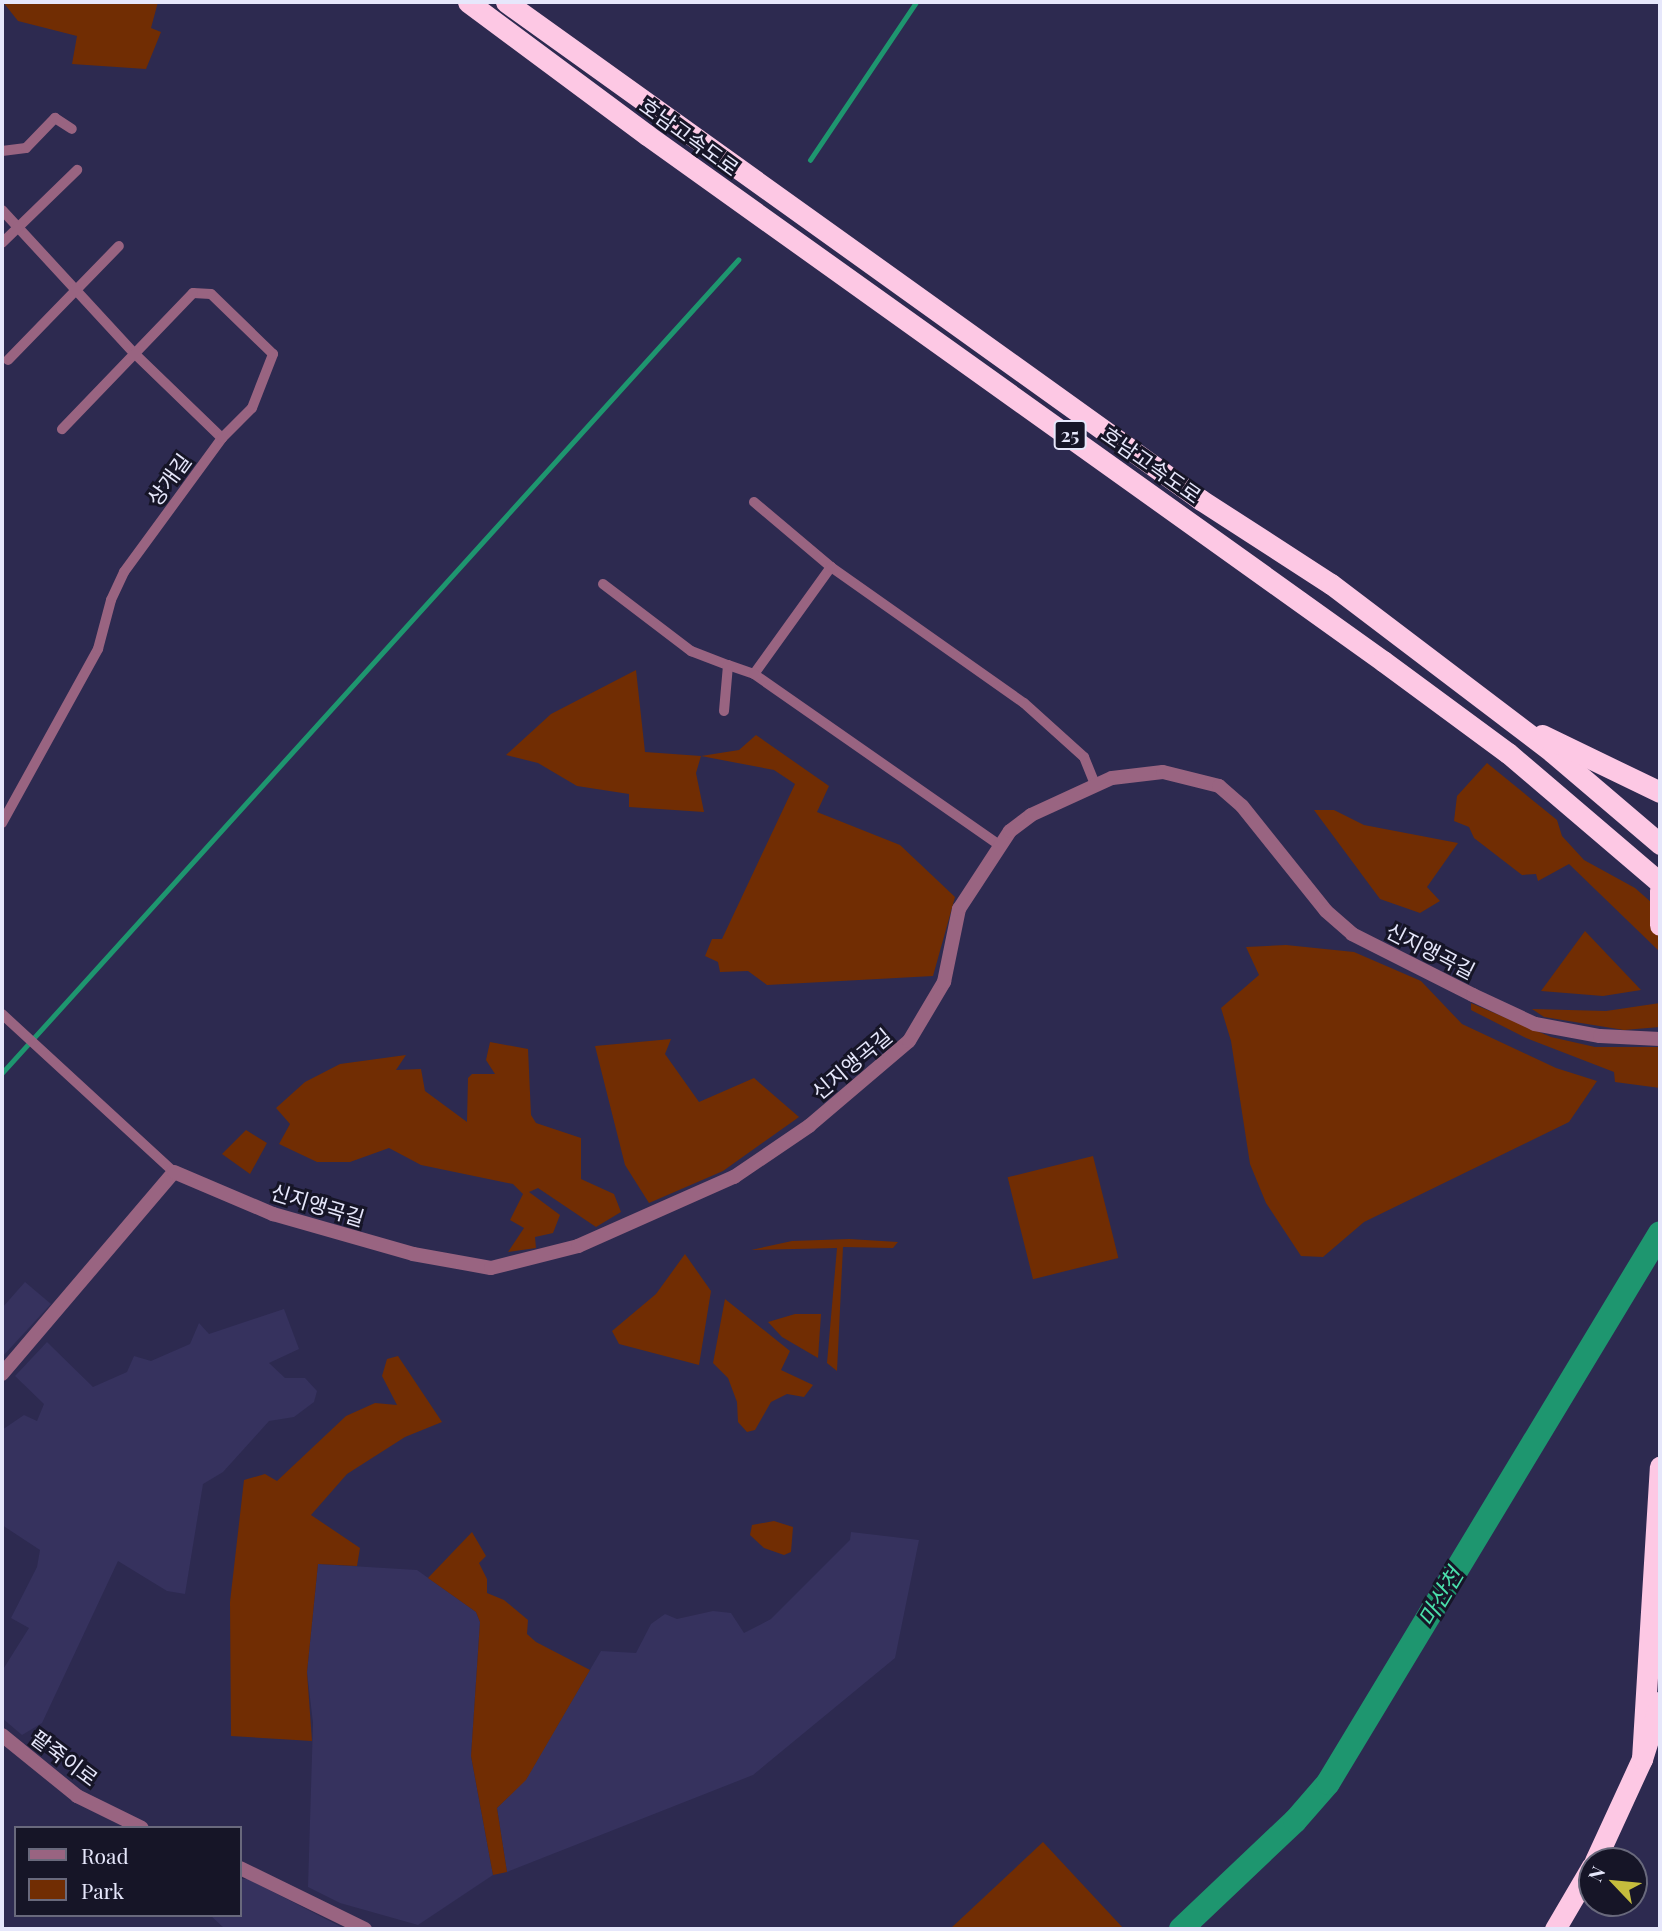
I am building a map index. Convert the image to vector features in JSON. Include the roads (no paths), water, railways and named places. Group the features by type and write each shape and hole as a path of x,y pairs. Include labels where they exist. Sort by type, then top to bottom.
{"highway":[{"name":"호남고속도로","path":"468,2 647,135 1372,652 1508,753 1660,883"},
{"name":"호남고속도로","path":"506,2 1190,493 1331,584 1517,725 1660,844"},
{"path":"1517,725 1589,754 1660,792"},
{"path":"1660,890 1660,925"},
{"path":"1642,1759 1660,1467"},
{"path":"1601,1847 1642,1759 1660,1702"},
{"path":"1555,1929 1578,1890"}],"street":[{"path":"2,151 26,148 55,118 72,129"},
{"path":"2,243 77,170"},
{"path":"2,209 135,354 222,439"},
{"path":"8,360 119,246"},
{"name":"상개길","path":"2,823 98,649 111,600 124,572 222,439 252,408 273,354 211,294 193,293 135,354"},
{"path":"61,429 135,354"},
{"path":"754,502 831,567 1024,703 1084,757 1095,784"},
{"path":"754,674 831,567"},
{"path":"603,584 649,623 691,650 754,674 998,844"},
{"path":"724,711 728,665"},
{"name":"신지앵곡길","path":"2,1014 174,1172 273,1214 426,1257 491,1268 578,1246 734,1177 809,1126 909,1041 944,982 959,909 998,844 1031,815 1095,784 1112,778 1163,772 1219,786 1242,806 1326,911 1352,934 1535,1024 1600,1036 1660,1039"},
{"path":"2,1374 174,1172"},
{"name":"팥죽이로","path":"2,1735 78,1796 138,1826"},
{"path":"242,1869 365,1929"}],"waterway":[{"path":"810,160 916,2"},
{"path":"2,1073 738,260"},
{"name":"마산천","path":"1181,1929 1295,1821 1328,1783 1660,1233"}]}
